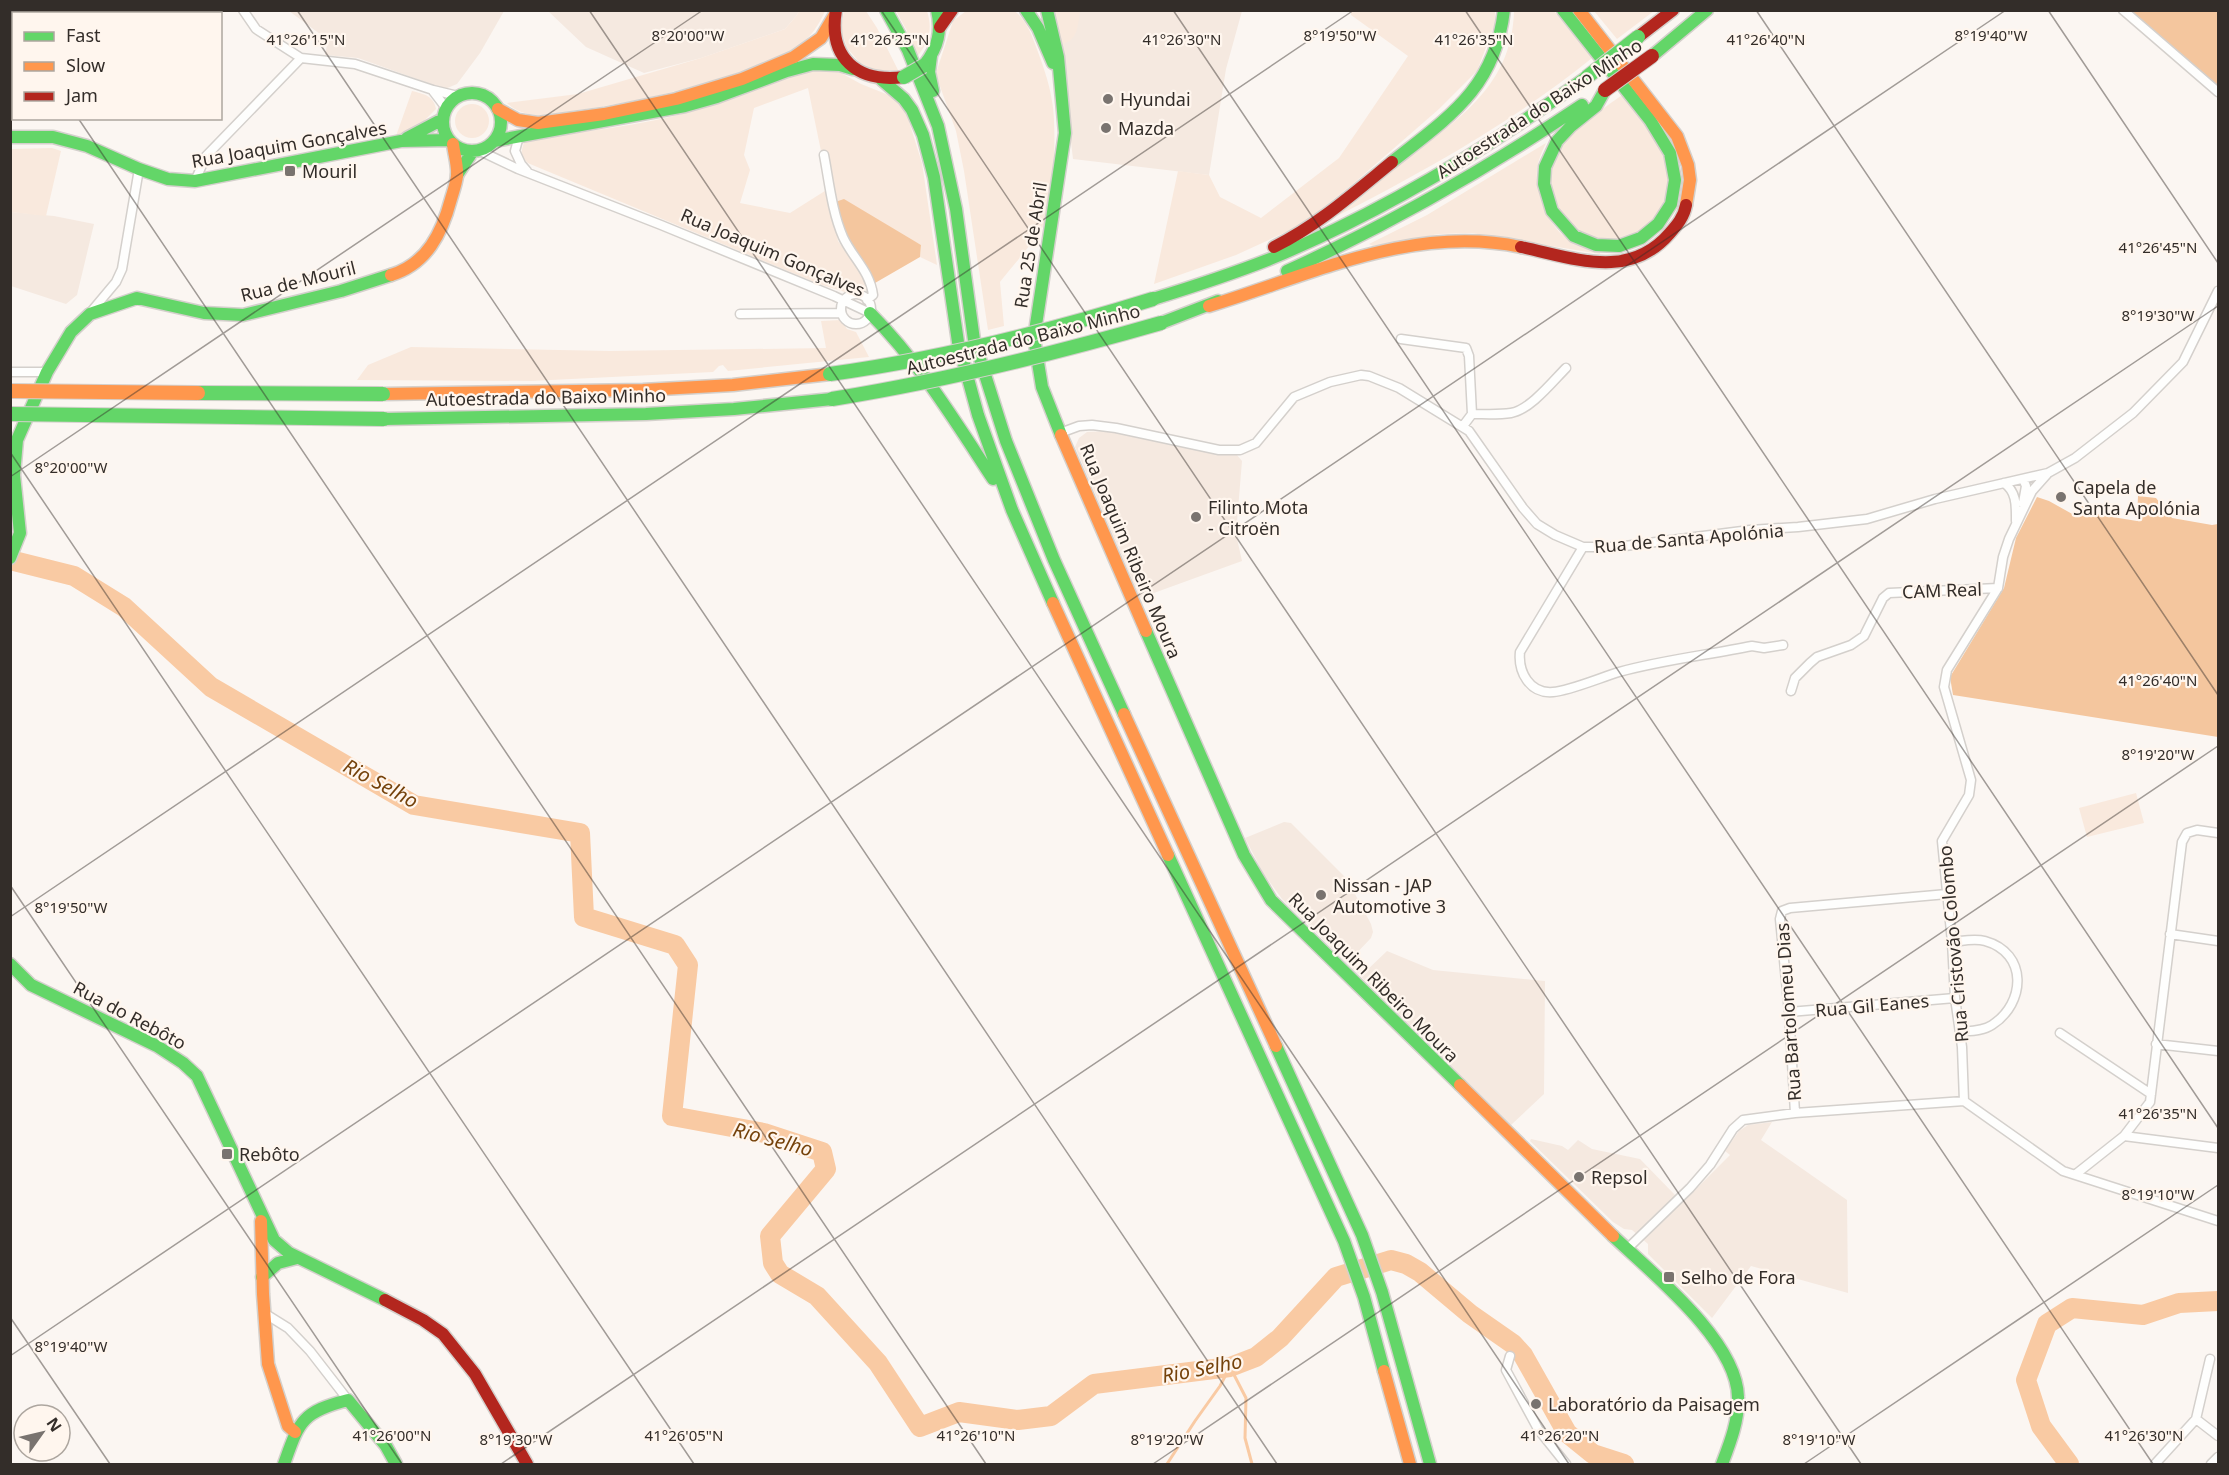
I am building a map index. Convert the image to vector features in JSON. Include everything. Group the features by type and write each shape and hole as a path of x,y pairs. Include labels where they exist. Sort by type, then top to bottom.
{"main road":[{"path":"873,10 909,77 923,108 932,138 947,212 972,393"},
{"path":"885,10 908,50 938,126 956,209 974,339 1010,453 1054,560 1362,1235 1382,1292 1430,1464"},
{"path":"882,80 904,77 927,61 936,47 940,27 938,10"},
{"path":"940,27 952,10"},
{"name":"Rua 25 de Abril","path":"1026,10 1038,28 1061,85"},
{"name":"Rua 25 de Abril","path":"1047,10 1061,85 1065,133 1034,338 1042,387 1062,438"},
{"path":"1182,290 1279,245 1313,225 1448,117 1478,85 1489,69 1503,29 1504,10"},
{"path":"1563,10 1651,122 1670,153 1674,168 1673,199 1666,215 1656,227 1634,243 1606,248 1572,235 1561,224 1551,210 1545,193 1544,172 1549,155 1558,140 1569,128 1597,106 1605,90"},
{"path":"1209,306 1253,293 1359,255 1400,245 1464,240 1603,263 1631,260 1658,247 1678,224 1686,204 1690,180 1684,150 1666,120 1579,10"},
{"name":"Autoestrada do Baixo Minho","path":"10,391 383,394 644,390 733,385 894,366 1000,343 1049,331 1182,290 1284,253 1394,200 1498,139 1587,77 1673,10"},
{"name":"Autoestrada do Baixo Minho","path":"10,414 384,419 657,413 734,409 832,399 933,382 1008,366 1161,323 1209,306 1316,258 1405,214 1492,164 1605,90 1652,56 1707,10"},
{"path":"835,13 834,32 837,47 846,61 857,71"},
{"path":"498,110 518,120 538,123 604,114 676,99 742,79 794,57 820,38 835,13"},
{"path":"927,61 932,87 954,161 989,388"},
{"path":"401,141 433,139 451,142 464,150 476,150 494,141 519,135 607,123 681,108 745,88 791,70 820,63 838,63 882,80 894,87 906,99 915,114 928,151 958,342 985,439 1012,510 1344,1241 1364,1297 1410,1464"},
{"path":"401,141 445,113 458,96 472,92 479,93 492,101 498,110 500,127 494,141"},
{"path":"445,113 444,130 451,142"},
{"name":"Rua Joaquim Gonçalves","path":"10,137 53,137 87,146 168,179 195,181 401,141"},
{"name":"Rua de Mouril","path":"451,142 457,175"},
{"name":"Rua de Mouril","path":"10,558 20,533 14,459 17,440 47,372 71,332 90,314 137,298 204,313 243,315 331,294 401,272 420,260 435,242 446,218 457,175 476,150"},
{"path":"869,306 924,374 974,447 1012,510"},
{"name":"Rua Joaquim Ribeiro Moura","path":"1062,438 1244,855 1258,881 1271,900 1712,1334 1728,1357 1734,1371 1739,1399 1734,1431 1725,1458"},
{"name":"Rua do Rebôto","path":"10,964 31,985 157,1046 183,1063 197,1076 274,1240 297,1258 361,1287 423,1320 442,1334 475,1374 527,1464"},
{"name":"Rua do Rebôto","path":"260,1213 268,1364 288,1426 295,1432"},
{"name":"Rua do Rebôto","path":"262,1277 267,1251 274,1240"},
{"path":"262,1277 277,1263 297,1258"},
{"path":"284,1464 295,1432 305,1418 316,1410 348,1400 386,1446 396,1464"}],"street":[{"path":"243,10 256,29 301,58 356,64 458,96"},
{"path":"2123,10 2218,92"},
{"path":"195,181 206,156 301,58"},
{"path":"433,90 445,113"},
{"path":"519,135 515,151 521,164 528,171"},
{"name":"Rua Joaquim Gonçalves","path":"476,150 843,301 869,306"},
{"path":"824,154 843,239 872,284 873,294 865,321 856,324 847,321 841,313 843,301 855,294 869,306"},
{"path":"90,314 116,282 122,269 139,169"},
{"name":"Rua de Santa Apolónia","path":"1062,438 1079,426 1092,425 1219,450 1240,450 1256,443 1294,397 1330,382 1361,375 1382,380 1399,388 1469,430 1523,508 1537,524 1583,547 1617,548 1750,530 1867,519 1935,499 2048,473 2075,458 2133,413 2176,370 2218,291"},
{"path":"740,314 841,313"},
{"path":"1401,339 1466,348 1469,356 1472,414 1463,426"},
{"path":"1472,414 1512,413 1533,401 1566,368"},
{"path":"10,372 47,372"},
{"name":"Rua Cristovão Colombo","path":"2016,524 2032,491 2048,473"},
{"name":"Rua Cristovão Colombo","path":"1964,1101 1960,1032 1941,841 1969,795 1971,780 1944,687 1947,670 1998,588 2003,557 2025,496 2026,486 2023,478"},
{"name":"Rua Cristovão Colombo","path":"2004,483 2014,495 2016,524"},
{"path":"1583,547 1520,652 1519,662 1523,676 1532,686 1552,692 1622,671 1752,646 1764,648 1783,645"},
{"name":"CAM Real","path":"1791,691 1795,678 1809,663 1817,657 1851,645 1864,636 1883,598 1889,593 1998,588"},
{"path":"2076,1174 2124,1136 2150,1102 2182,842 2187,832 2197,830 2218,833"},
{"name":"Rua Bartolomeu Dias","path":"1795,1113 1789,1012 1780,919 1782,911 1790,908 1947,894"},
{"path":"2170,934 2218,941"},
{"path":"1952,942 1974,940 1993,944 2008,957 2018,983 2014,1002 2003,1016 1983,1029 1960,1032"},
{"name":"Rua Gil Eanes","path":"1789,1012 1955,998"},
{"path":"2060,1033 2151,1094"},
{"path":"2156,1044 2218,1051"},
{"path":"1626,1250 1690,1188 1710,1165 1733,1129 1743,1120 1795,1113 1964,1101 2062,1171 2218,1221"},
{"path":"2124,1136 2218,1148"},
{"path":"264,1313 288,1328 310,1351 348,1400"},
{"path":"1510,1356 1506,1370 1538,1429 1566,1464"},
{"path":"2156,1464 2196,1419 2210,1359"},
{"path":"2196,1419 2218,1436"},
{"path":"2211,1464 2218,1457"}],"shaded area":[{"path":"1013,10 1021,17 1029,30 1049,86 1054,113 1053,178 1044,226 1000,282 1004,326 988,330 964,171 956,131 937,78 937,70 953,21 966,11"},
{"path":"1052,10 1242,11 1226,69 1209,175 1073,159 1062,67"},
{"path":"289,11 504,11 480,53 457,84 445,89 358,58 325,55 328,40"},
{"path":"548,11 799,11 785,29 701,58 644,73 586,47"},
{"path":"799,11 825,11 814,30 803,42 791,51 775,58 715,80 637,100 552,114 525,113 507,103 578,94 701,58 785,29"},
{"path":"844,11 866,11 898,70 878,71 860,63 847,48 841,29"},
{"path":"896,11 927,11 930,24 929,36 916,58 907,38 907,31"},
{"path":"1055,11 1080,11 1074,36 1062,44"},
{"path":"1351,11 1495,11 1495,24 1477,71 1439,109 1354,183 1301,225 1236,255 1154,284 1178,171 1209,175 1220,197 1261,218 1339,158 1408,56 1351,15"},
{"path":"1514,11 1554,11 1592,58 1531,103 1469,144 1337,216 1453,123 1483,93 1496,76 1505,57"},
{"path":"1594,11 1654,11 1617,39"},
{"path":"2129,11 2218,11 2218,87"},
{"path":"832,68 861,84 891,96 906,112 922,163 937,265 920,257 921,245 835,201 825,151 821,151 808,88 754,108 744,155 750,170 740,203 790,213 828,189 838,241 863,276 869,290 845,292 819,284 530,164 522,155 524,143 535,138 664,118 722,102 784,78"},
{"path":"412,91 431,98 436,109 420,125 396,136"},
{"path":"1622,95 1648,129 1661,151 1667,168 1667,192 1665,200 1653,219 1641,231 1615,240 1596,239 1578,231 1560,210 1551,191 1551,171 1559,151 1570,135"},
{"path":"472,104 484,109 489,121 484,133 472,138 460,133 455,121 460,109"},
{"path":"1546,143 1538,163 1537,178 1540,197 1548,216 1569,240 1600,251 1600,254 1472,233 1439,234 1373,246 1369,244 1427,215"},
{"path":"52,148 61,151 46,216 11,212 11,149"},
{"path":"844,199 921,245 920,257 875,283 843,229 835,202"},
{"path":"11,212 54,216 94,224 77,295 66,304 11,286"},
{"path":"841,320 847,329 856,332 869,357 728,371 723,365 713,372 531,381 357,380 368,365 411,347 610,351 826,348 821,321"},
{"path":"1108,431 1220,455 1237,455 1242,461 1236,534 1242,561 1140,598 1075,447 1079,438 1087,432"},
{"path":"2138,496 2156,498 2172,518 2218,524 2218,737 1953,695 1950,677 2004,588 2016,538 2037,497 2074,515 2082,504 2100,515 2137,521"},
{"path":"2136,793 2144,823 2087,837 2079,808"},
{"path":"1284,822 1291,823 1347,879 1371,924 1373,932 1371,938 1351,959 1364,973 1387,951 1433,970 1545,981 1544,1094 1511,1125 1282,899 1263,873 1245,838"},
{"path":"1772,1122 1761,1140 1847,1200 1848,1293 1751,1266 1712,1318 1648,1254 1648,1244 1632,1230 1624,1229 1613,1222 1530,1141 1531,1139 1562,1146 1568,1150 1578,1140 1592,1149 1640,1159 1676,1196 1684,1201 1730,1155 1725,1151 1739,1131 1748,1125"}],"waterway":[{"name":"Rio Selho","path":"10,560 74,576 124,607 211,687 414,805 580,833 584,917 675,945 688,965 672,1116 764,1133 822,1152 826,1169 770,1236 773,1263 780,1274 817,1296 878,1363 920,1427 959,1412 1018,1420 1051,1416 1094,1384 1230,1367 1256,1357 1280,1338 1336,1277 1391,1260 1406,1264 1420,1272 1470,1314 1513,1344 1523,1355 1567,1433 1593,1454 1624,1464"},
{"name":"Rio Selho","path":"2069,1464 2041,1426 2026,1380 2047,1324 2072,1308 2143,1315 2179,1303 2218,1301"},
{"path":"1230,1367 1246,1398 1245,1438 1252,1464"},
{"path":"1167,1464 1220,1386 1230,1367"}],"traffic: fast":[{"path":"886,10 908,50 938,126 956,209 974,340 1006,441 1054,560 1124,714"},
{"path":"925,64 938,38 937,10"},
{"path":"1026,10 1038,28 1053,63"},
{"path":"1047,10 1058,57 1065,133 1034,338 1042,387 1061,435"},
{"path":"1392,162 1450,115 1480,81 1499,37 1504,10"},
{"path":"1563,10 1650,120 1670,153 1675,180 1671,204 1658,224 1641,238 1619,246 1596,245 1574,236 1552,211 1544,184 1545,167 1557,141 1571,126 1596,106 1605,90"},
{"path":"1652,56 1707,10"},
{"path":"1587,77 1638,37"},
{"path":"931,56 929,72 933,91"},
{"path":"494,141 685,106 813,64 840,65 853,69"},
{"path":"904,77 923,66"},
{"path":"1153,299 1270,259 1353,221 1434,177 1512,129 1587,77"},
{"path":"882,80 904,99 912,110 923,135 934,177 958,342 978,415 1012,510 1053,603"},
{"path":"472,93 483,95 493,101 499,111 501,122 499,133 493,143 483,149 472,151 461,149 451,143 445,133 443,122 445,111 451,101 461,95 472,93"},
{"path":"1287,271 1438,194 1511,151 1582,105"},
{"path":"407,138 443,119"},
{"path":"10,137 53,137 87,146 168,179 195,181 401,141 449,140"},
{"path":"457,175 473,151"},
{"path":"10,558 20,533 14,475 17,440 47,372 71,332 90,314 137,298 204,313 243,315 341,291 391,275"},
{"path":"830,374 912,361 993,343 1073,323 1153,299"},
{"path":"1161,323 1218,301"},
{"path":"870,313 905,351 993,479"},
{"path":"832,399 998,366 1161,323"},
{"path":"198,393 383,394"},
{"path":"384,419 646,414 734,409 832,399"},
{"path":"10,414 384,419"},
{"path":"1146,631 1244,855 1271,900 1460,1085"},
{"path":"1168,855 1344,1241 1364,1297 1384,1371"},
{"path":"10,964 31,985 157,1046 183,1063 197,1076 274,1240 289,1253 385,1300"},
{"path":"1276,1046 1362,1235 1382,1292 1430,1464"},
{"path":"1613,1236 1690,1309 1724,1353 1734,1376 1738,1406 1733,1431 1722,1464"},
{"path":"262,1277 278,1263 297,1258"},
{"path":"284,1464 298,1428 304,1421 320,1409 348,1400 386,1446 396,1464"}],"traffic: slow":[{"path":"1579,10 1677,136 1688,165 1690,180 1686,205"},
{"path":"498,109 518,120 538,123 604,114 676,99 742,79 794,57 821,38 834,16"},
{"path":"391,275 414,263 431,246 438,235 457,179 453,144"},
{"path":"1209,306 1362,256 1401,247 1441,242 1480,242 1521,247"},
{"path":"383,394 643,390 733,385 830,374"},
{"path":"10,391 198,393"},
{"path":"1061,435 1146,631"},
{"path":"1053,603 1168,855"},
{"path":"1124,714 1276,1046"},
{"path":"1460,1085 1613,1236"},
{"path":"261,1221 268,1364 288,1426 295,1432"},
{"path":"1384,1371 1410,1464"}],"traffic: jam":[{"path":"836,10 837,42 849,64 872,76 904,77"},
{"path":"940,27 952,10"},
{"path":"1638,37 1673,10"},
{"path":"1605,90 1652,56"},
{"path":"1274,247 1321,219 1392,162"},
{"path":"1521,247 1600,262 1637,257 1654,248 1670,233 1678,224 1686,205"},
{"path":"385,1300 423,1320 443,1334 475,1374 527,1464"}],"place":[{"name":"Hyundai","path":"1108,99"},
{"name":"Mazda","path":"1106,128"},
{"name":"Mouril","path":"290,171"},
{"name":"Capela de Santa Apolónia","path":"2061,497"},
{"name":"Filinto Mota - Citroën","path":"1196,517"},
{"name":"Nissan - JAP Automotive 3","path":"1321,895"},
{"name":"Rebôto","path":"227,1154"},
{"name":"Repsol","path":"1579,1177"},
{"name":"Selho de Fora","path":"1669,1277"},
{"name":"Laboratório da Paisagem","path":"1536,1404"}]}
